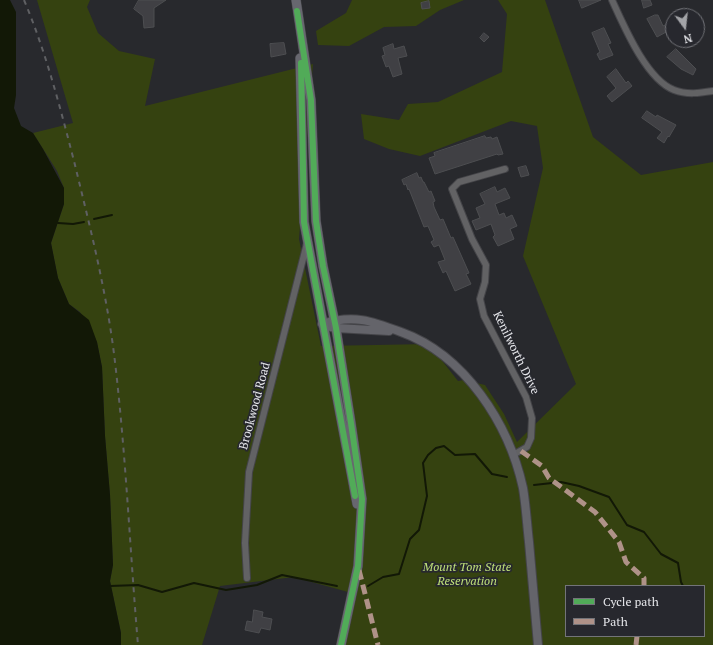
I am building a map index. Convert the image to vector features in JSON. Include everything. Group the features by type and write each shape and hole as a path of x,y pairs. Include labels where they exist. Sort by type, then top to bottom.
{"main road":[{"path":"296,0 311,100 316,221 360,486 361,531 357,574 341,645"},
{"path":"300,33 302,195 307,242 361,531"}],"street":[{"path":"612,0 626,31 641,57 657,78 673,90 690,94 713,91"},
{"name":"Kenilworth Drive","path":"505,169 459,182 452,188 472,239 486,265 485,282 480,299 484,316 526,397 532,418 531,438 527,447 513,455"},
{"name":"Brookwood Road","path":"248,578 244,543 249,472 307,242"},
{"path":"322,324 334,324 407,334 441,353 463,373 480,395 502,429 513,455 523,488 538,645"}],"green space":[{"name":"Mount Tom State Reservation","path":"37,0 90,0 87,7 98,33 119,51 155,59 145,106 313,64 299,239 321,346 429,344 458,381 464,380 485,385 504,414 517,442 576,384 523,256 543,168 537,126 511,121 420,156 389,149 364,139 361,114 399,120 408,104 438,102 502,72 507,14 498,0 545,0 593,137 641,175 713,162 713,645 336,645 348,592 294,577 220,586 202,645 121,645 121,633 110,581 113,565 102,367 97,342 80,312 69,304 58,278 51,243 64,204 64,188 57,171 33,133 73,123"},
{"path":"352,0 464,0 440,10 416,26 384,27 349,46 318,45 316,31 346,13"}],"shaded area":[{"path":"0,0 10,0 16,12 16,95 14,108 21,126 33,133 64,188 64,204 51,243 58,278 69,304 89,320 97,342 102,367 113,565 110,581 121,633 121,645 0,645"}],"building":[{"path":"139,0 166,0 154,8 154,27 144,28 143,16 134,9"},
{"path":"579,0 601,0 582,8"},
{"path":"642,0 650,0 652,5 644,8"},
{"path":"429,1 430,8 422,9 421,3"},
{"path":"658,15 663,26 665,25 665,33 657,37 647,19"},
{"path":"604,28 611,43 608,44 613,55 600,60 597,54 600,52 592,33"},
{"path":"484,33 489,37 484,42 480,38"},
{"path":"284,43 286,54 271,57 270,44"},
{"path":"393,44 394,49 404,46 407,56 398,58 402,74 393,77 389,66 386,67 382,56 385,55 383,48"},
{"path":"676,49 696,69 693,75 681,69 667,57"},
{"path":"616,69 626,83 628,81 632,86 612,102 607,96 616,88 607,77"},
{"path":"647,111 656,117 657,115 676,125 664,143 657,138 662,132 642,118"},
{"path":"485,136 486,138 491,137 492,139 497,137 503,154 497,154 435,174 429,158 435,156 434,153"},
{"path":"526,166 529,175 521,177 518,168"},
{"path":"417,173 419,178 421,177 429,192 431,191 435,201 433,202 434,207 440,220 443,219 451,238 453,237 469,273 466,274 471,284 455,291 446,271 443,273 438,262 445,260 439,245 434,247 431,242 434,240 428,226 424,227 409,189 408,190 406,184 404,185 402,180"},
{"path":"495,187 497,192 505,188 510,198 495,204 499,215 504,213 506,218 512,215 517,226 510,229 514,239 498,246 493,237 495,235 491,224 476,230 472,221 480,218 476,208 485,204 480,194"},
{"path":"254,610 263,612 262,617 272,619 270,630 261,628 259,633 245,630 247,621 252,622"}],"waterway":[{"path":"94,219 112,215"},
{"path":"58,223 73,224 84,222"},
{"path":"368,586 383,577 399,574 410,539 419,530 427,496 423,463 428,455 436,448 444,446 455,455 475,454 492,474 507,477"},
{"path":"534,485 561,482 579,486 609,497 627,525 644,532 661,554 678,563 682,585"},
{"path":"110,586 138,585 162,592 194,583 226,590 257,585 282,575 337,586"}],"railway":[{"path":"24,0 52,80 74,161 103,285 112,336 122,433 138,645"}],"marked path":[{"path":"521,451 542,466 549,478 595,512 619,542 626,562 644,578 644,585"},
{"path":"359,570 378,645"},
{"path":"636,645 637,637"}],"cycle path":[{"path":"297,11 311,100 316,221 323,266 336,328 362,499 358,566 341,645"},
{"path":"301,63 304,222 355,496"}]}
